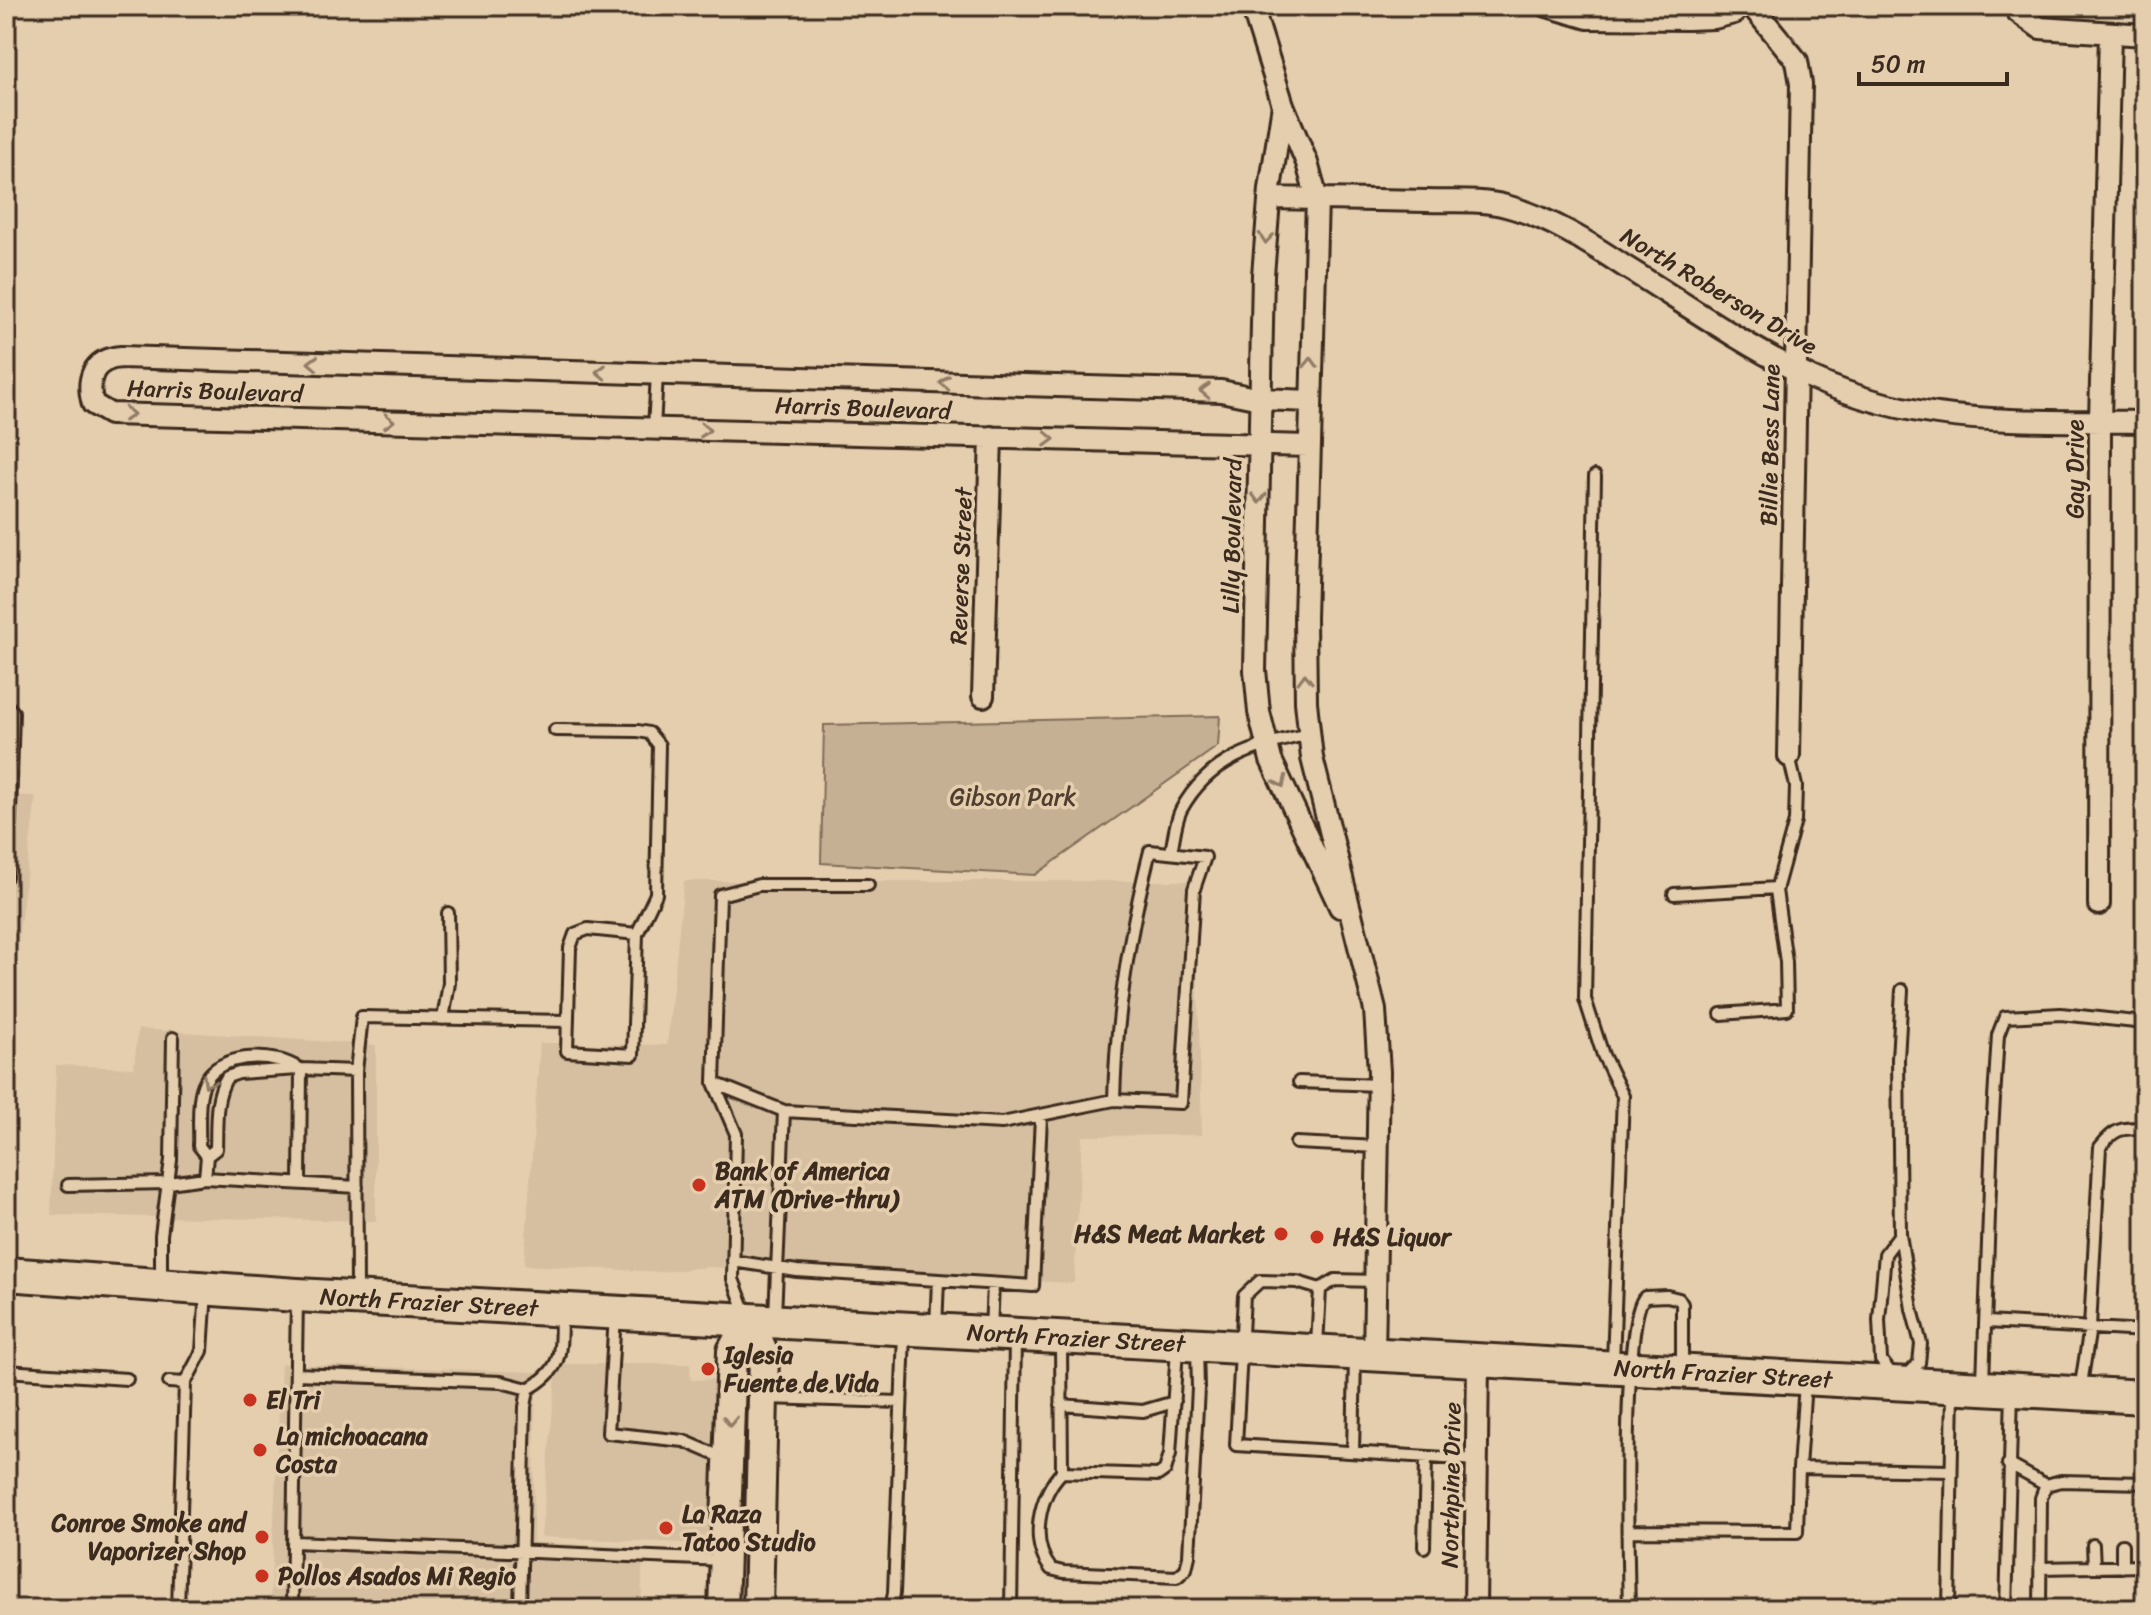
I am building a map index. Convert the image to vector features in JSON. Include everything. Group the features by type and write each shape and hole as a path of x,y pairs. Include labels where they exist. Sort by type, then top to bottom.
{"main road":[{"name":"North Frazier Street","path":"6,1274 297,1295 2145,1397"}],"street":[{"name":"Lilly Boulevard","path":"1252,6 1317,199 1305,618 1306,702 1312,758 1375,1010 1379,1085 1375,1281 1364,1354"},
{"path":"1547,6 1588,18 1687,19 1714,18 1734,13 1741,6"},
{"name":"Billie Bess Lane","path":"1752,6 1797,61 1801,84 1789,756"},
{"path":"2014,6 2040,28 2145,35"},
{"name":"Gay Drive","path":"2099,904 2100,420 2110,34"},
{"name":"Lilly Boulevard","path":"1283,105 1269,198 1263,275 1255,670 1259,712 1271,760 1360,947"},
{"name":"North Roberson Drive","path":"1269,198 1502,205 1527,213 1600,250 1797,372 1854,396 1919,413 2000,421 2145,422"},
{"name":"Harris Boulevard","path":"1309,446 110,414 93,404 88,388 94,369 108,358 121,357 1221,391 1260,399 1310,401"},
{"name":"Reverse Street","path":"983,696 991,437"},
{"path":"758,1609 764,1354 762,1320"},
{"path":"723,1609 732,1351 762,1320"},
{"name":"Northpine Drive","path":"1475,1609 1478,1361"}],"lane":[{"path":"654,428 657,374"},
{"path":"1595,476 1585,999 1603,1055 1623,1096 1622,1369 1629,1412 1629,1609"},
{"path":"6,705 13,712 6,877"},
{"path":"555,730 638,731 649,733 659,745 656,894 637,934 633,1055 567,1051 570,948 575,934 588,929 637,934"},
{"path":"1171,852 1181,811 1212,770 1267,743 1309,734"},
{"path":"1721,1014 1787,1009 1786,962 1777,888 1795,821 1796,786 1789,756"},
{"path":"714,1083 784,1111 1002,1123 1114,1100 1181,1103 1194,889 1205,857 1150,851 1132,922 1115,1046 1114,1100"},
{"path":"762,1320 733,1279 736,1134 714,1083 720,895 759,885 868,885"},
{"path":"1674,894 1777,888"},
{"path":"443,1019 449,983 448,913"},
{"path":"1900,1234 1885,1254 1879,1320 1881,1360 1899,1384 1919,1363 1921,1344 1900,1234 1898,1059 1902,990"},
{"path":"1949,1609 1951,1471 1983,1389 1998,1035 2005,1017 2061,1014 2145,1023"},
{"path":"356,1298 356,1071 362,1017 568,1021"},
{"path":"161,1285 161,1235 169,1183 173,1038"},
{"path":"205,1178 207,1156 199,1146 202,1089 210,1075 224,1063 242,1058 278,1060 301,1069"},
{"path":"207,1156 216,1149 218,1104 221,1087 227,1077 239,1073 301,1069 356,1071"},
{"path":"300,1182 301,1069"},
{"path":"1299,1082 1379,1085"},
{"path":"762,1320 777,1267 784,1111"},
{"path":"733,1261 1033,1286 1041,1117"},
{"path":"2080,1393 2090,1327 2100,1147 2113,1131 2145,1128"},
{"path":"1296,1143 1378,1147"},
{"path":"68,1185 169,1183 205,1178 357,1187"},
{"path":"891,1609 901,1402 920,1329 938,1280"},
{"path":"1375,1281 1335,1280 1320,1289 1297,1282 1260,1281 1244,1296 1236,1445 1477,1460"},
{"path":"993,1284 1003,1334 1011,1609"},
{"path":"178,1609 185,1383 202,1351 206,1288"},
{"path":"1316,1352 1320,1289"},
{"path":"292,1609 297,1295"},
{"path":"1622,1369 1640,1301 1645,1297 1667,1296 1679,1299 1682,1304 1682,1372"},
{"path":"296,1374 501,1382 528,1389 546,1379 554,1368 560,1353 561,1309"},
{"path":"615,1312 608,1433 684,1441 728,1460"},
{"path":"1987,1322 2145,1331"},
{"path":"1061,1337 1062,1472"},
{"path":"1187,1344 1198,1388 1186,1569 1177,1577 1051,1569 1040,1552 1040,1517 1049,1484 1062,1472 1158,1475 1165,1470 1170,1454 1174,1402 1187,1344"},
{"path":"1353,1452 1364,1354"},
{"path":"6,1371 127,1379"},
{"path":"1628,1531 1797,1532 1806,1379"},
{"path":"169,1382 185,1383"},
{"path":"520,1609 528,1389"},
{"path":"1983,1389 2008,1464 2006,1609"},
{"path":"763,1398 901,1402"},
{"path":"1061,1405 1143,1411 1174,1402"},
{"path":"1424,1547 1426,1457"},
{"path":"2008,1464 2046,1485 2061,1481 2121,1488 2145,1483"},
{"path":"1799,1468 1951,1471"},
{"path":"2040,1609 2041,1498 2046,1485"},
{"path":"294,1542 725,1560"},
{"path":"2093,1545 2094,1567"},
{"path":"2122,1545 2122,1567"},
{"path":"2040,1568 2145,1566"}],"shaded area":[{"path":"6,795 36,796 11,998 6,1004"},
{"path":"684,881 1195,881 1202,1135 1082,1136 1074,1283 707,1267 662,1272 524,1265 540,1043 667,1045"},
{"path":"138,1029 376,1045 376,1221 51,1215 56,1065 134,1068"},
{"path":"281,1364 536,1372 533,1542 643,1548 641,1609 270,1609"},
{"path":"563,1364 690,1364 691,1380 717,1379 707,1544 541,1537 556,1375"}],"green space":[{"name":"Gibson Park","path":"1220,716 1218,746 1035,875 821,863 824,725"}],"place":[{"name":"Bank of America ATM (Drive-thru)","path":"699,1185"},
{"name":"H&S Meat Market","path":"1281,1234"},
{"name":"H&S Liquor","path":"1317,1237"},
{"name":"Iglesia Fuente de Vida","path":"708,1369"},
{"name":"El Tri","path":"250,1400"},
{"name":"La michoacana Costa","path":"260,1450"},
{"name":"La Raza Tatoo Studio","path":"666,1528"},
{"name":"Conroe Smoke and Vaporizer Shop","path":"262,1537"},
{"name":"Pollos Asados Mi Regio","path":"262,1576"}]}
